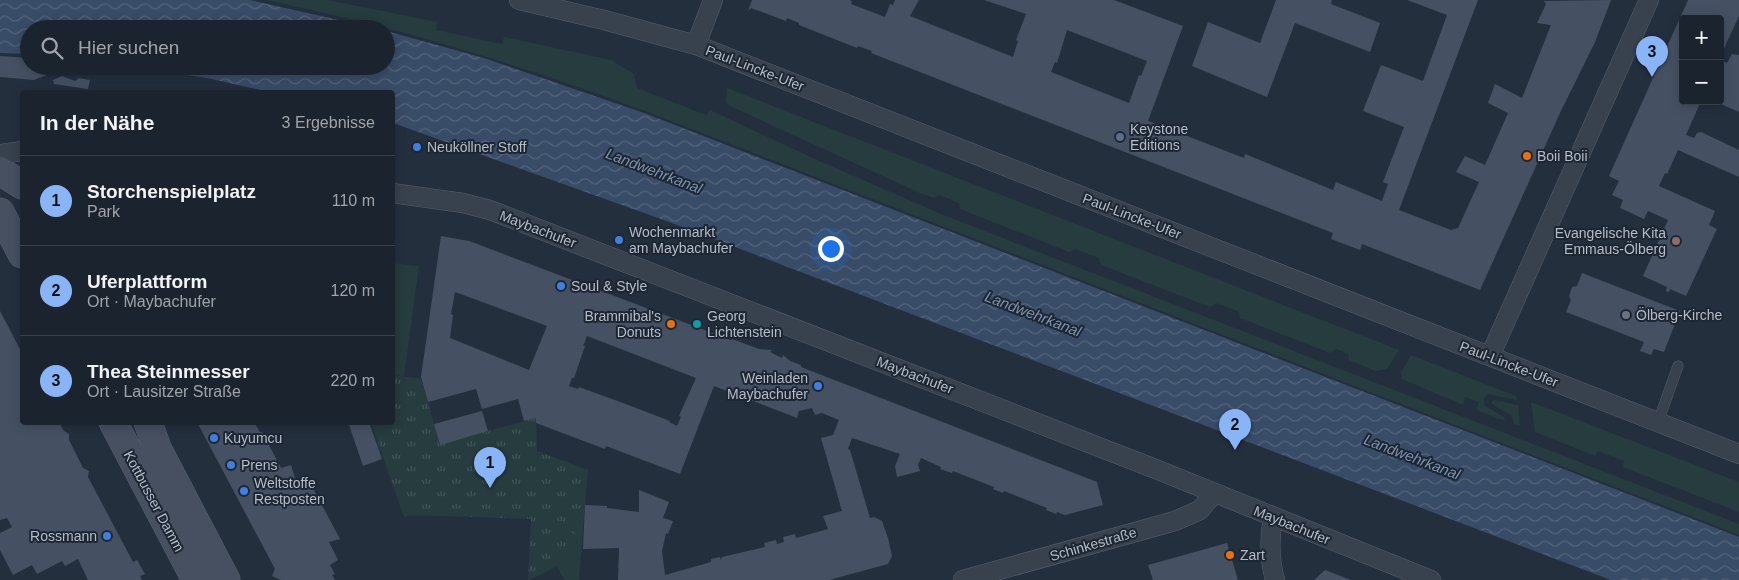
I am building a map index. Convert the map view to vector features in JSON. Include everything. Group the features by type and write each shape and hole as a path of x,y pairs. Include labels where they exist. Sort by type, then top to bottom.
{"main road":[{"path":"0,170 20,184"},
{"path":"0,212 20,250"},
{"name":"Kottbusser Damm","path":"115,425 196,580"},
{"name":"Kottbusser Damm","path":"149,425 157,448 226,580"}],"street":[{"name":"Paul-Lincke-Ufer","path":"519,0 604,20 696,45 1739,454"},
{"path":"696,45 713,0"},
{"path":"1490,356 1649,0"},
{"path":"0,154 20,150"},
{"name":"Maybachufer","path":"395,193 463,203 490,210 1214,493 1431,580"},
{"name":"Schinkestraße","path":"963,580 1175,521 1200,510 1214,493"},
{"path":"1273,517 1269,538 1271,567 1275,580"}],"lane":[{"path":"1658,422 1678,366"}],"green space":[{"path":"265,0 328,0 437,22 436,30 502,44 504,37 611,60 634,74 637,88 706,115 710,110 815,159 941,214 1739,524 1739,535 645,111 551,78 395,30 395,20 354,20"},
{"path":"727,88 1399,350 1387,369 1376,371 1349,360 1348,354 1336,349 1330,353 1240,318 1239,312 1216,303 1210,307 1101,265 1099,258 1075,249 1069,252 960,209 959,203 939,195 934,198 922,194 730,106 726,102"},
{"path":"395,263 419,266 404,376 395,375"},
{"path":"1411,355 1516,396 1517,400 1488,394 1484,398 1485,406 1504,417 1505,421 1476,410 1479,402 1465,397 1463,405 1402,379 1401,373"},
{"path":"395,375 421,379 440,444 536,418 537,451 588,470 585,505 570,529 577,534 573,550 560,563 528,580 531,519 411,515 404,517 372,425 395,425"},
{"path":"1492,401 1518,405 1520,426 1514,424 1512,416 1492,404"},
{"path":"1531,402 1739,482 1739,512 1623,467 1624,461 1598,451 1595,456 1535,432"},
{"path":"585,505 579,580 565,580 556,566 568,556 577,542 570,529"}],"water":[{"path":"0,0 250,0 339,20 20,20 20,54 0,53"},
{"name":"Landwehrkanal","path":"395,33 484,58 644,113 1739,537 1739,580 1611,580 672,223 395,124 395,90 261,90 187,75 395,75"}],"building":[{"path":"752,0 849,0 852,1 851,4 885,17 890,4 893,5 895,0 919,0 910,16 1013,57 1018,41 1016,40 1026,14 984,0 1114,0 1183,26 1148,121 1244,158 1245,154 1333,190 1336,182 1382,201 1388,184 1383,182 1404,127 1363,111 1381,65 1423,81 1447,15 1407,0 1478,0 1399,210 1451,230 1458,228 1479,182 1456,172 1465,156 1485,165 1508,113 1488,103 1495,84 1522,98 1551,25 1537,23 1546,4 1544,1 1611,0 1595,42 1560,113 1480,290 1362,244 1360,250 1331,239 1333,233 871,53 872,51 858,46 857,48 799,25 799,23 787,18 786,21 751,8 748,11","holes":["1067,30 1147,61 1141,76 1139,75 1129,103 1051,72 1055,62 1057,63"]},
{"path":"1276,0 1332,0 1331,4 1380,23 1370,52 1295,23 1267,97 1192,66 1208,22 1260,43"},
{"path":"1688,0 1739,0 1739,16 1724,48 1724,15 1681,15"},
{"path":"1679,20 1679,105 1699,105 1686,135 1694,138 1697,133 1701,132 1739,150 1739,177 1678,150 1659,186 1715,211 1709,225 1717,229 1686,296 1670,289 1669,292 1666,291 1667,287 1643,276 1668,220 1648,211 1644,219 1620,208 1623,200 1612,195 1619,181 1609,176"},
{"path":"1732,54 1739,55 1739,112 1723,105 1724,62 1727,63"},
{"path":"0,56 20,57 20,75 47,75 34,80 0,77"},
{"path":"62,76 75,81 79,78 90,80 88,89 54,84 53,80"},
{"path":"441,236 469,241 731,340 759,349 772,350 770,352 782,358 783,355 790,361 801,365 801,367 1097,482 1103,505 1065,515 1057,512 1056,514 1046,510 1047,508 1004,491 1003,493 993,489 994,487 953,471 952,473 940,469 941,467 921,458 918,465 920,471 897,477 895,466 900,454 852,438 848,449 850,450 870,518 874,517 882,521 888,538 892,556 888,564 829,580 618,580 619,548 583,549 585,505 607,506 607,508 639,512 639,490 669,502 663,518 673,521 668,534 666,533 662,551 665,575 711,562 711,559 720,557 721,560 722,557 765,547 764,543 776,540 777,544 784,542 783,537 795,534 796,538 828,529 823,516 842,511 821,438 833,435 839,420 822,413 815,415 812,408 799,411 797,418 714,386 680,474 606,446 605,449 536,423 536,418 524,421 518,399 482,409 476,389 428,402 421,377","holes":["455,292 547,326 529,370 450,338 453,315 451,314","587,336 696,378 679,416 681,417 677,426 670,421 623,403 579,387 578,389 569,386 572,378 574,378"]},
{"path":"1587,244 1592,247 1589,254 1583,251"},
{"name":"Ölberg-Kirche","path":"1582,273 1680,311 1664,352 1654,349 1651,355 1640,351 1644,342 1566,312 1571,300 1569,296 1572,287 1577,286"},
{"path":"0,311 20,349 20,425 61,425 64,431 69,434 69,440 83,468 89,471 88,477 133,562 137,560 145,574 140,576 142,580 88,580 78,559 65,566 62,561 37,574 32,565 13,575 0,550 0,533 12,527 7,518 0,520"},
{"path":"482,411 488,431 440,445 434,424"},
{"path":"199,425 256,425 262,432 281,468 291,465 297,485 309,481 340,539 329,542 338,560 330,565 335,574 332,575 335,580 281,580 272,576 275,569"},
{"path":"349,425 370,425 382,459 363,466"},
{"path":"1227,543 1238,580 1153,580 1148,565"},
{"path":"1325,570 1351,580 1314,580"}],"place":[{"name":"Thea Steinmesser","path":"1652,77"},
{"name":"Keystone Editions","path":"1120,137"},
{"name":"Neuköllner Stoff","path":"417,147"},
{"name":"Boii Boii","path":"1527,156"},
{"name":"Wochenmarkt am Maybachufer","path":"619,240"},
{"name":"Evangelische Kita Emmaus-Ölberg","path":"1676,241"},
{"name":"Soul & Style","path":"561,286"},
{"name":"Ölberg-Kirche","path":"1626,315"},
{"name":"Brammibal's Donuts","path":"671,324"},
{"name":"Georg Lichtenstein","path":"697,324"},
{"name":"Weinladen Maybachufer","path":"818,386"},
{"name":"Kuyumcu","path":"214,438"},
{"name":"Uferplattform","path":"1235,450"},
{"name":"Prens","path":"231,465"},
{"name":"Storchenspielplatz","path":"490,488"},
{"name":"Weltstoffe Restposten","path":"244,491"},
{"name":"Rossmann","path":"107,536"},
{"name":"Zart","path":"1230,555"}]}
